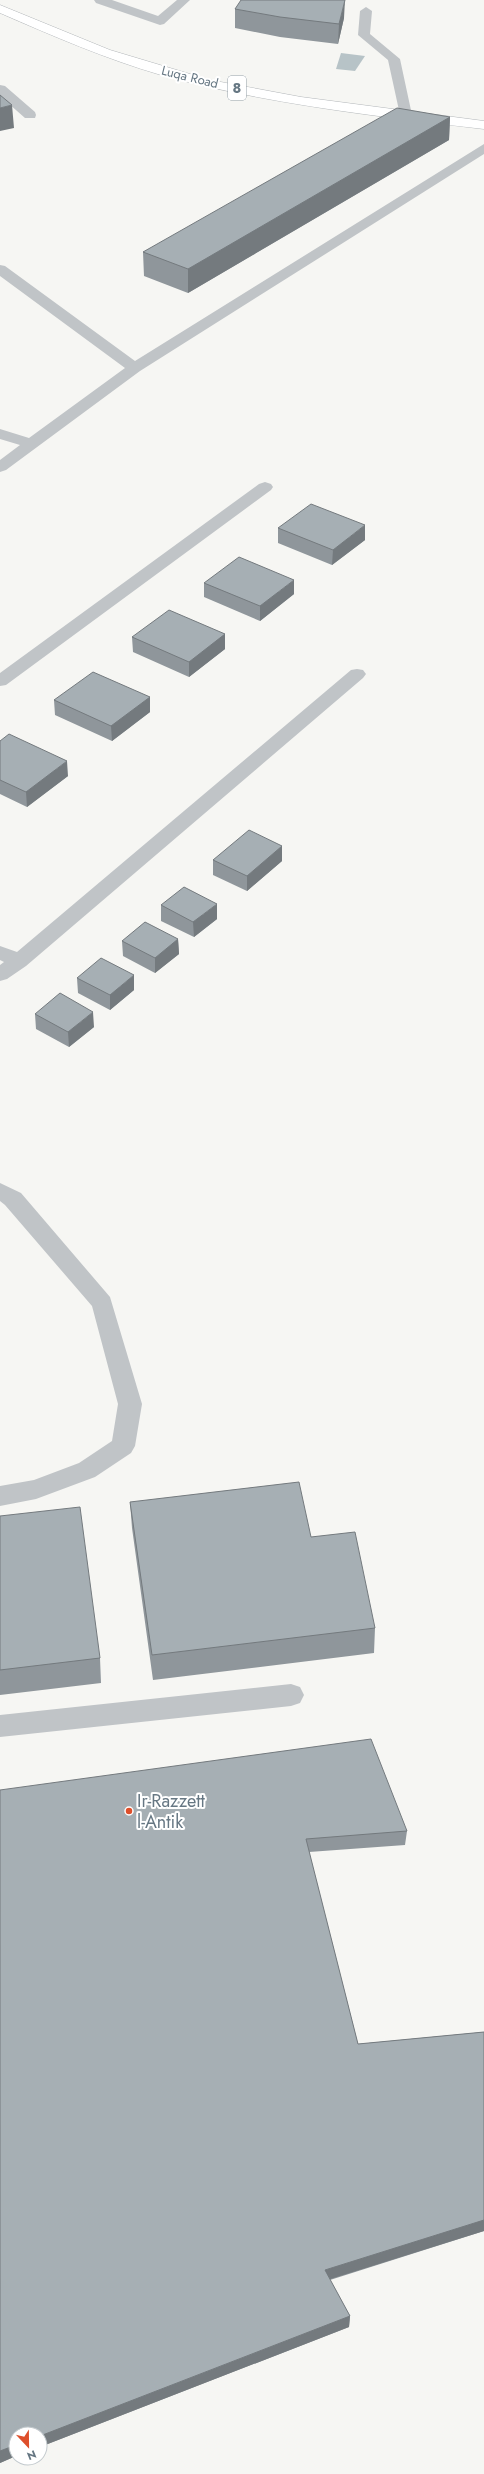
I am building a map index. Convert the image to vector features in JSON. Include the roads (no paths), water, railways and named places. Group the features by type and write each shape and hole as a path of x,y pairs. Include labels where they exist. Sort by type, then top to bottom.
{"highway":[{"name":"Luqa Road","path":"0,9 121,58 260,94 406,116 484,125"}],"lane":[{"path":"100,0 160,21 184,0"},
{"path":"366,11 364,35 394,59 406,116"},
{"path":"0,89 30,115"},
{"path":"0,467 136,368 484,148"},
{"path":"0,269 136,368"},
{"path":"0,434 32,444"},
{"path":"0,681 265,487"},
{"path":"0,974 19,961 357,674"},
{"path":"0,952 19,961"},
{"path":"0,1191 13,1199 102,1303 130,1404 123,1446 87,1470 36,1488 0,1496"},
{"path":"0,1726 291,1695"}],"place":[{"name":"Ir-Razzett l-Antik","path":"129,1811"}]}
